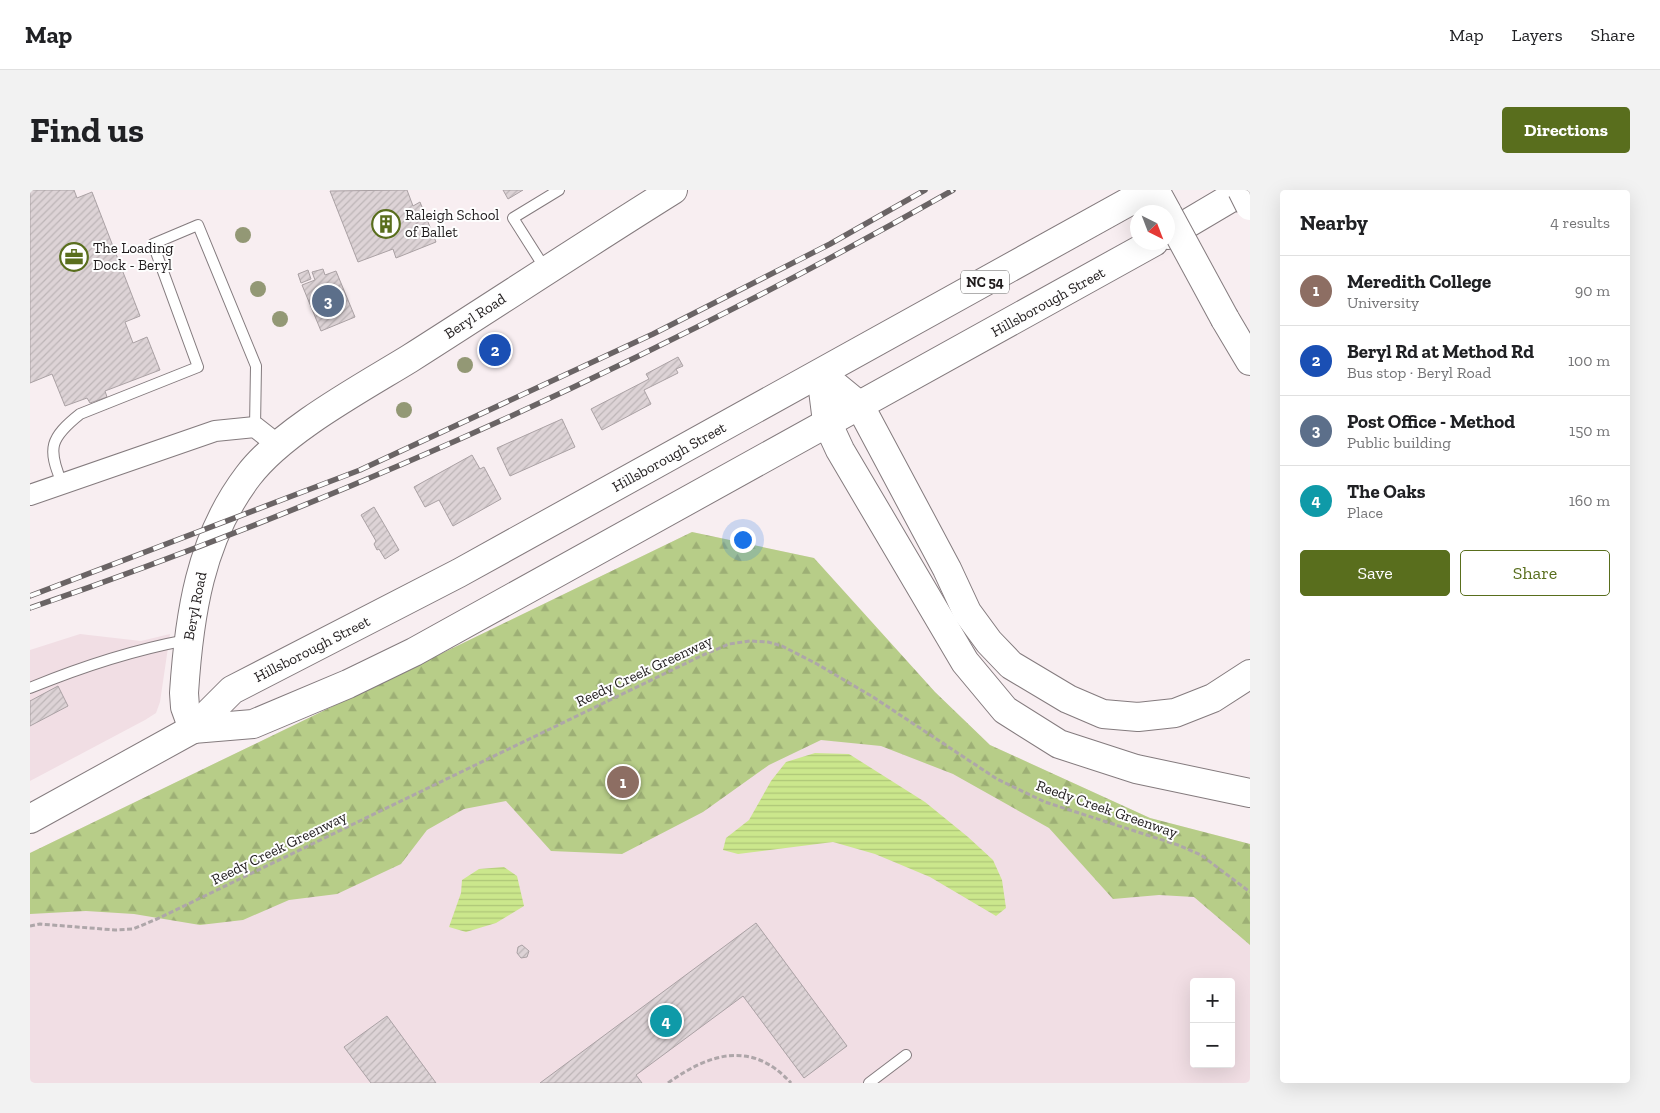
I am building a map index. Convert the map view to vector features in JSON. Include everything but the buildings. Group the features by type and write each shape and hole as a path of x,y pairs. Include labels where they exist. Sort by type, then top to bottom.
{"main road":[{"name":"Beryl Road","path":"193,729 188,719 184,693 193,603 209,548 233,498 247,478 278,445 672,190"},
{"name":"Hillsborough Street","path":"30,819 193,729 232,690 459,573 1150,190"},
{"path":"1154,190 1162,205"},
{"path":"1175,231 1243,190 1250,206"},
{"path":"1175,228 1250,361"},
{"name":"Hillsborough Street","path":"193,729 253,724 406,656 514,598 827,422 860,406 1140,250"},
{"path":"821,374 860,406 947,569 967,612 989,642 1011,665 1068,700 1103,714 1138,717 1175,713 1213,698 1250,674"},
{"path":"821,374 827,422 866,498 878,514 965,662 1005,710 1059,744 1136,769 1250,792"}],"street":[{"path":"30,495 215,431 255,427 278,445"}],"lane":[{"path":"546,271 513,218 559,190"},
{"path":"62,483 52,457 54,439 65,426 80,414 198,367 153,244 198,225 256,366 255,427"},
{"path":"30,688 59,676 146,648 188,640"},
{"path":"869,1083 906,1055"}],"path":[{"name":"Reedy Creek Greenway","path":"30,926 40,924 115,930 133,929 703,654 729,644 750,641 768,642 782,646 817,664 997,779 1045,802 1178,844 1201,855 1250,892"},
{"path":"668,1083 706,1060 730,1056 754,1056 769,1064 791,1083"}],"shaded area":[{"path":"692,532 814,558 935,692 990,745 1150,818 1250,844 1250,1083 30,1083 30,853"},
{"path":"80,634 141,641 170,634 160,702 156,713 145,720 30,781 30,650"},
{"path":"815,753 849,754 925,802 993,860 1002,880 1006,908 996,916 930,877 875,854 833,842 738,854 723,850 726,838 749,820 771,781 786,762"},
{"path":"504,867 517,876 524,906 496,923 466,932 449,927 461,893 462,880 479,869"}],"green space":[{"path":"692,532 814,558 935,692 990,745 1150,818 1250,844 1250,945 1194,897 1159,895 1113,899 1049,828 953,774 881,746 821,740 769,765 703,812 622,854 551,851 506,801 464,809 427,830 401,864 337,894 289,900 243,920 200,925 134,914 86,911 30,914 30,853"}],"railway":[{"path":"30,596 360,470 653,334 830,244 925,190"},
{"path":"30,608 268,520 501,420 616,367 730,310 953,190"}],"place":[{"name":"Raleigh School of Ballet","path":"386,224"},
{"name":"The Loading Dock - Beryl","path":"74,257"},
{"name":"Post Office - Method","path":"328,301"},
{"name":"Beryl Rd at Method Rd","path":"495,350"},
{"name":"Meredith College","path":"623,782"},
{"name":"The Oaks","path":"666,1021"}]}
